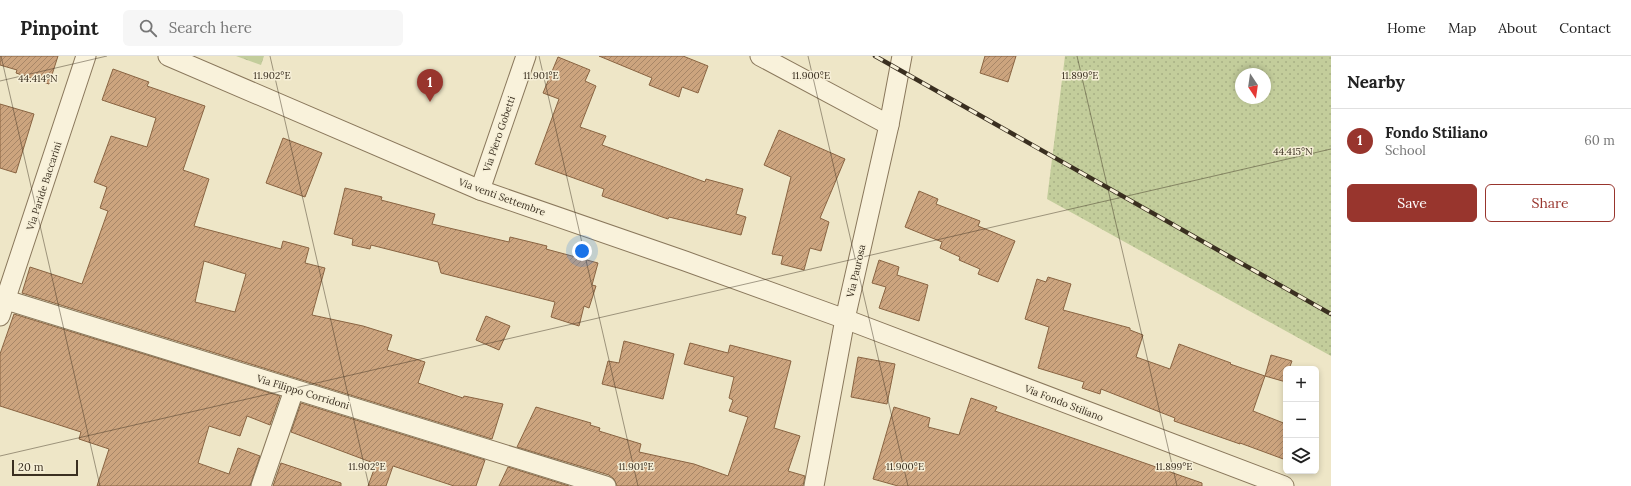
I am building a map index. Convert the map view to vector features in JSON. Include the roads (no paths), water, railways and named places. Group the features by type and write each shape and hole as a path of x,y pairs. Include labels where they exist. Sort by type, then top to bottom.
{"street":[{"name":"Via Paride Baccarini","path":"2,305 86,56"},
{"name":"Via venti Settembre","path":"168,56 480,190 844,319"},
{"name":"Via Piero Gobetti","path":"480,190 526,56"},
{"path":"760,56 889,125"},
{"name":"Via Paurosa","path":"814,486 844,319 889,125 902,56"},
{"name":"Via Filippo Corridoni","path":"2,305 294,390 606,486"},
{"name":"Via Fondo Stiliano","path":"844,319 1284,486"},
{"path":"262,486 294,390"}],"railway":[{"path":"875,56 1331,314"}],"place":[{"name":"Fondo Stiliano","path":"430,102"}]}
